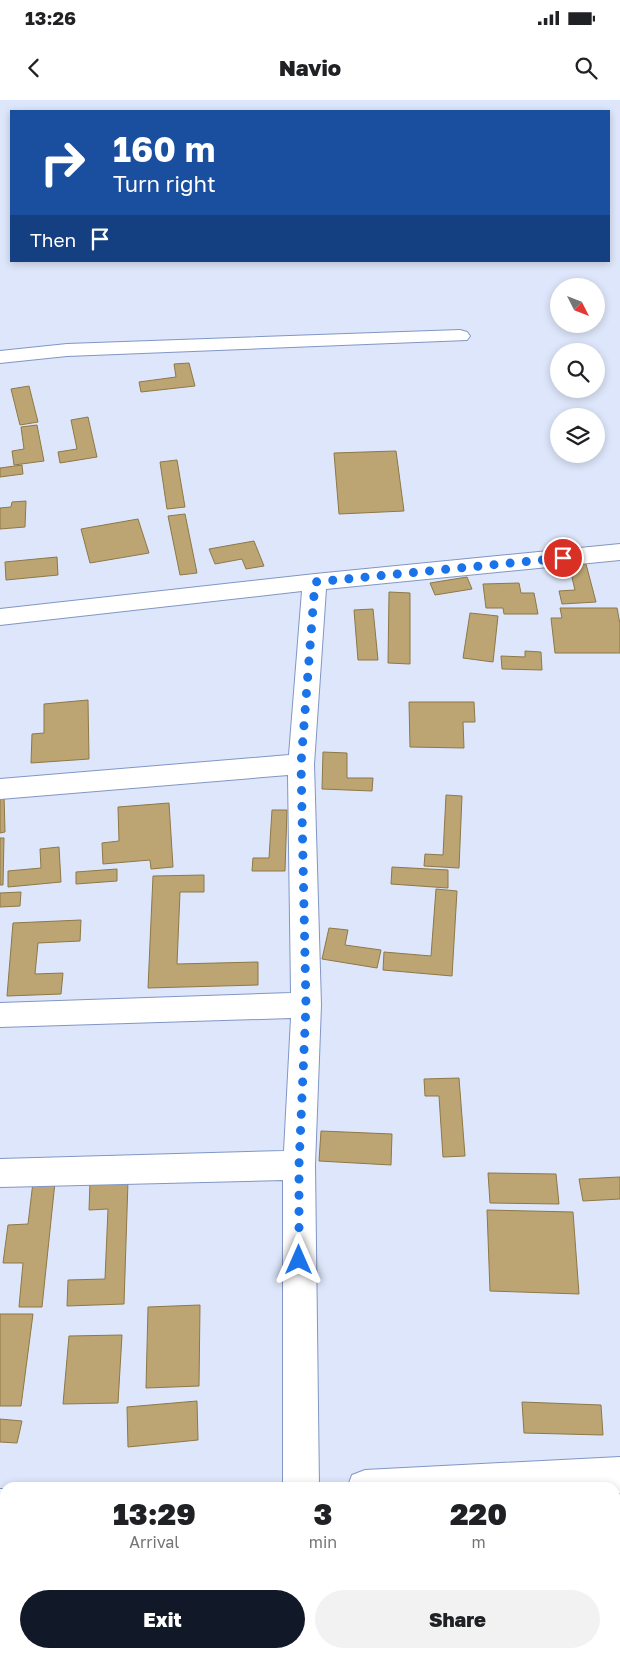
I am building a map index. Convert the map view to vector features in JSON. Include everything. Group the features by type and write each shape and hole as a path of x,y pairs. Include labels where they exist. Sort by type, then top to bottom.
{"street":[{"path":"0,358 67,350 460,336"},
{"path":"0,617 315,582 620,552"},
{"path":"301,1482 299,1165 306,1005 301,764 315,582"},
{"path":"0,789 301,764"},
{"path":"0,1015 306,1005"},
{"path":"0,1172 299,1165"},
{"path":"483,1482 620,1475"}],"building":[{"path":"189,363 195,386 141,392 139,382 176,377 174,364"},
{"path":"29,386 38,422 20,425 11,389"},
{"path":"88,417 97,457 60,463 58,452 77,449 71,420"},
{"path":"37,425 44,461 14,465 12,451 24,449 21,427"},
{"path":"396,451 404,511 339,514 334,453"},
{"path":"177,460 185,507 167,509 160,462"},
{"path":"22,465 23,474 0,477 0,468"},
{"path":"26,501 25,527 0,529 0,508 11,507 12,502"},
{"path":"185,514 197,573 180,575 168,516"},
{"path":"138,519 149,553 90,563 81,529"},
{"path":"254,541 264,566 246,569 242,559 215,564 209,549"},
{"path":"57,557 58,575 6,580 5,562"},
{"path":"586,564 596,602 562,604 559,591 575,590 569,565"},
{"path":"467,577 472,589 435,595 430,583"},
{"path":"519,583 521,593 534,593 538,614 504,614 503,608 486,608 483,584"},
{"path":"389,592 410,593 410,664 388,663"},
{"path":"560,608 617,608 620,624 620,653 555,653 551,618 562,618"},
{"path":"373,609 378,660 358,660 354,610"},
{"path":"470,613 498,616 493,662 463,658"},
{"path":"525,651 541,652 542,670 502,669 501,656 525,657"},
{"path":"88,700 89,759 31,763 32,734 44,733 44,704"},
{"path":"409,702 474,702 475,722 463,722 464,748 410,747"},
{"path":"323,752 347,753 347,778 373,778 372,791 322,789"},
{"path":"0,794 4,794 5,832 0,833"},
{"path":"446,795 462,796 459,868 424,866 425,854 443,855"},
{"path":"169,803 173,867 151,869 150,860 103,864 102,843 119,841 118,807"},
{"path":"272,810 287,810 285,871 252,871 253,858 269,858"},
{"path":"0,838 4,838 3,885 0,885"},
{"path":"59,847 61,882 8,887 8,871 41,868 40,849"},
{"path":"392,867 448,870 448,888 391,884"},
{"path":"117,869 117,881 76,884 76,872"},
{"path":"204,875 204,892 180,892 177,964 258,962 258,985 148,988 153,876"},
{"path":"436,889 457,891 452,976 383,970 384,952 431,956"},
{"path":"21,892 20,906 0,907 0,893"},
{"path":"81,920 80,941 38,943 35,974 63,973 61,994 7,996 13,923"},
{"path":"329,928 348,930 345,945 381,950 377,968 322,959"},
{"path":"459,1078 465,1156 443,1157 439,1096 425,1096 424,1079"},
{"path":"321,1131 392,1134 391,1165 319,1161"},
{"path":"488,1173 556,1174 559,1204 490,1203"},
{"path":"620,1177 620,1199 583,1201 579,1179"},
{"path":"128,1181 124,1304 67,1306 68,1280 105,1279 108,1209 89,1210 90,1182"},
{"path":"33,1182 55,1182 42,1307 19,1307 23,1263 3,1263 8,1225 28,1224"},
{"path":"487,1210 573,1212 579,1294 490,1291"},
{"path":"200,1305 199,1386 146,1388 148,1307"},
{"path":"0,1314 33,1314 21,1406 0,1406"},
{"path":"122,1335 118,1403 63,1404 69,1336"},
{"path":"197,1401 198,1440 128,1447 127,1407"},
{"path":"522,1402 601,1405 603,1435 524,1433"},
{"path":"0,1419 22,1421 17,1443 0,1442"}],"route":[{"path":"299,1260 299,1165 306,1005 301,764 315,582 563,558"}]}
